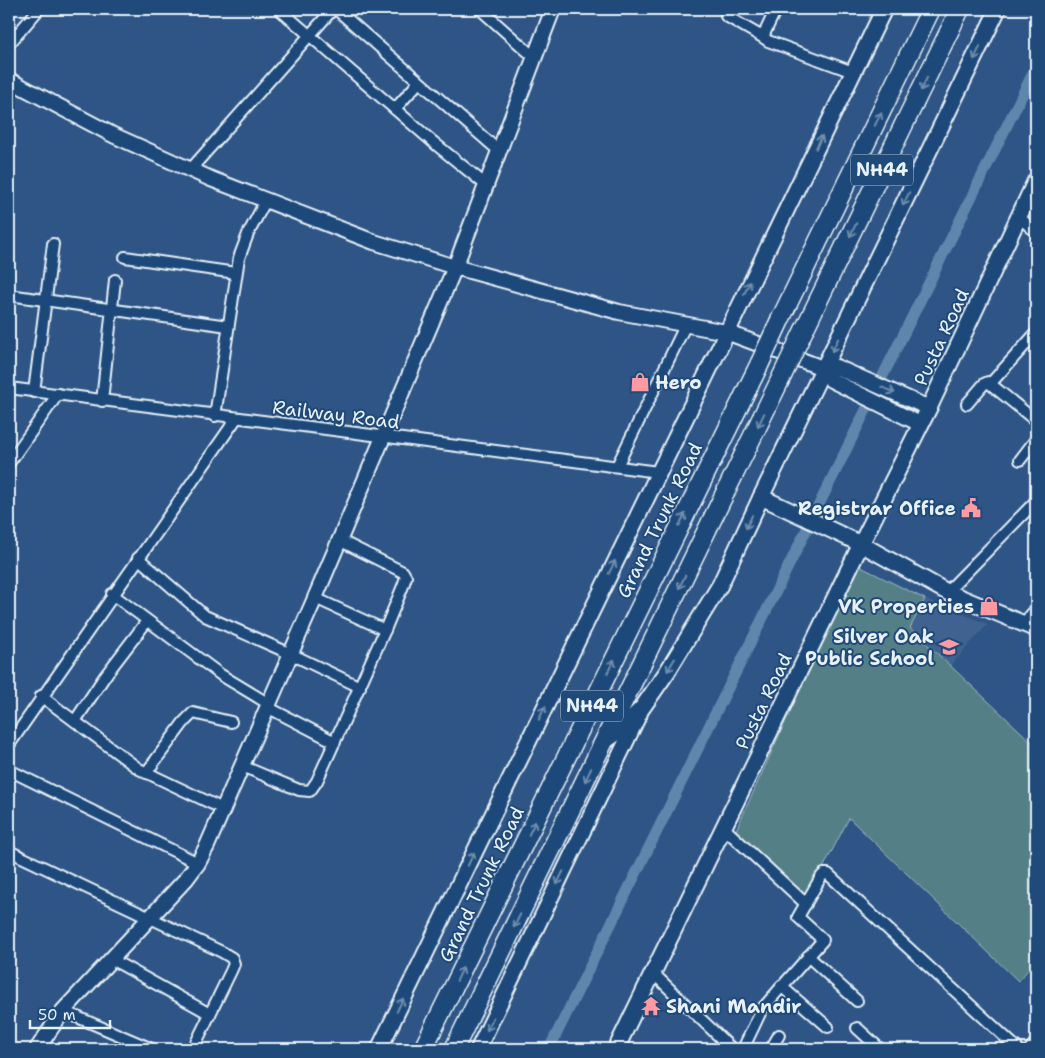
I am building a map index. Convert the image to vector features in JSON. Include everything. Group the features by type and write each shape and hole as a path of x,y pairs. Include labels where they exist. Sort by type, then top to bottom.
{"highway":[{"name":"Grand Trunk Road","path":"424,1049 931,9"},
{"name":"NH44","path":"454,1049 960,9"}],"main road":[{"path":"379,1049 884,9"},
{"path":"604,742 618,732 642,708 667,672 720,585 761,497 826,369 998,9"},
{"name":"Pusta Road","path":"616,1049 929,408 1036,180"},
{"path":"761,497 861,544 947,592 1029,627"}],"street":[{"path":"9,44 39,9"},
{"path":"278,9 486,185"},
{"path":"190,170 334,9 499,151"},
{"path":"480,9 535,58"},
{"path":"37,1049 63,1011 198,863 224,809 291,654 455,267 553,9"},
{"path":"764,38 764,32 776,9"},
{"path":"726,16 768,41 853,72"},
{"path":"9,80 113,135 190,170 374,242 455,267 619,312 726,332 826,369 836,367 929,408"},
{"path":"395,109 419,82"},
{"path":"215,416 239,258 248,234 266,200"},
{"path":"1019,217 1036,232"},
{"path":"34,392 53,244"},
{"path":"125,257 236,273"},
{"path":"102,401 115,280"},
{"path":"9,295 228,326"},
{"path":"617,466 686,324"},
{"path":"967,404 984,384 991,383 1036,333"},
{"path":"826,369 831,380 920,424"},
{"path":"991,383 1036,421"},
{"name":"Railway Road","path":"9,388 383,438 658,472"},
{"path":"10,461 58,394"},
{"path":"9,745 41,696 236,418"},
{"path":"1020,460 1036,439"},
{"path":"947,592 1036,501"},
{"path":"242,766 298,790 310,791 317,781 335,742 404,586 406,577 403,572 339,540"},
{"path":"138,558 205,616 360,687"},
{"path":"112,594 221,675 268,705 335,742"},
{"path":"315,598 385,630"},
{"path":"1029,627 1036,609"},
{"path":"75,720 104,676 147,621"},
{"path":"41,696 133,766 224,809"},
{"path":"478,1049 642,708"},
{"path":"146,773 184,722 193,713 231,722"},
{"path":"9,770 198,863"},
{"path":"724,828 806,904"},
{"path":"9,851 232,958 234,964 193,1049"},
{"path":"744,1049 762,1009 822,940 798,917 821,877 824,874 828,874 1018,1049"},
{"path":"808,956 857,1000"},
{"path":"111,959 210,1014"},
{"path":"653,973 732,1049"},
{"path":"782,986 828,1027"},
{"path":"63,1011 152,1049"},
{"path":"857,1028 880,1049"},
{"path":"771,1049 779,1035"}],"shaded area":[{"name":"Silver Oak Public School","path":"925,599 988,624 950,666 910,628"}],"green space":[{"path":"857,565 925,599 910,628 1036,746 1036,961 1018,981 849,818 806,901 736,830"}],"waterway":[{"path":"549,1049 1036,67"}],"place":[{"name":"Hero","path":"640,382"},
{"name":"Registrar Office","path":"971,508"},
{"name":"VK Properties","path":"989,606"},
{"name":"Silver Oak Public School","path":"949,647"},
{"name":"Shani Mandir","path":"651,1006"}]}
